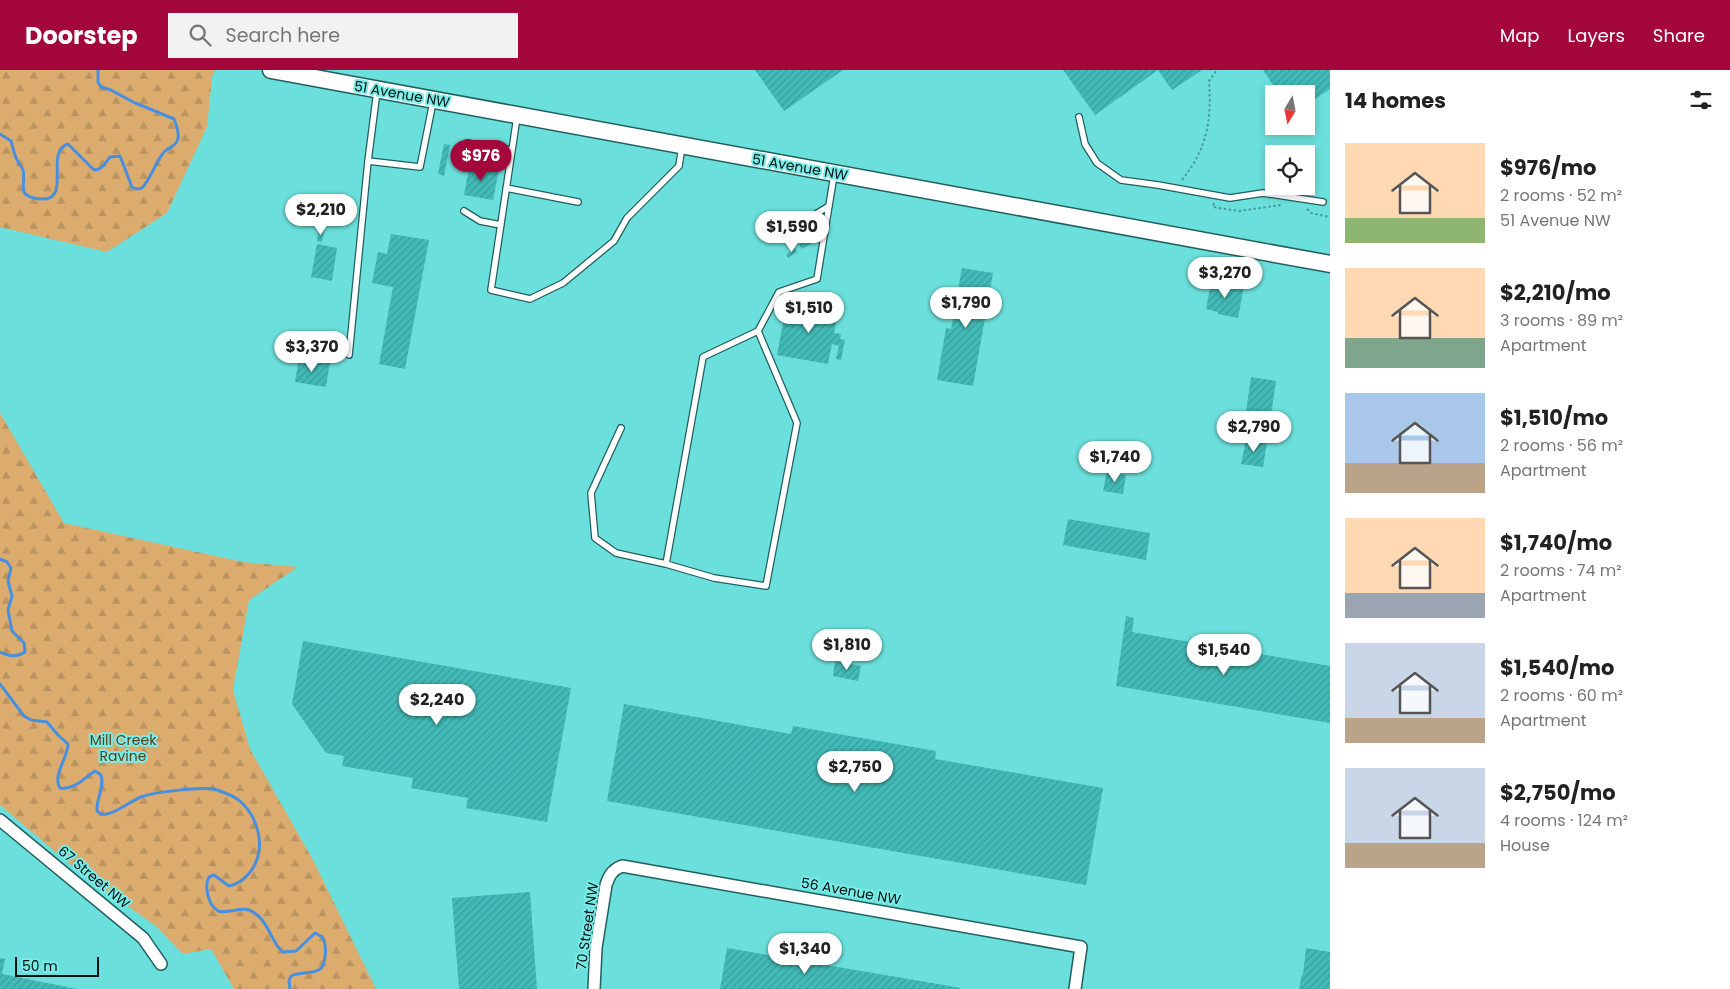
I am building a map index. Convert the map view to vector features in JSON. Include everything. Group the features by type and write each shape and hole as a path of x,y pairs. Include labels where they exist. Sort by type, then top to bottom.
{"street":[{"name":"51 Avenue NW","path":"271,70 1330,264"},
{"name":"67 Street NW","path":"0,820 143,938 162,964"},
{"name":"56 Avenue NW","path":"615,869 622,866 632,867 1081,947 1075,989"},
{"name":"70 Street NW","path":"594,989 596,948 606,885 609,876 615,869"}],"lane":[{"path":"349,355 377,90"},
{"path":"368,161 420,167 434,100"},
{"path":"518,115 491,290 530,299 563,283 614,241 627,218 678,166 682,146"},
{"path":"1079,117 1085,144 1097,164 1121,180 1230,198 1263,193 1323,202"},
{"path":"467,143 512,150"},
{"path":"666,564 703,357 758,331 778,292 817,279 835,173"},
{"path":"506,188 578,202"},
{"path":"785,234 829,206"},
{"path":"464,211 480,221 501,225"},
{"path":"621,428 590,493 595,538 616,553 666,564 714,578 766,586 797,423 758,331"}],"path":[{"path":"1185,182 1181,181 1192,168 1207,134 1211,106 1209,81 1218,70"},
{"path":"1215,196 1213,207 1239,211 1285,205"},
{"path":"1306,208 1311,213 1330,217"}],"green space":[{"path":"0,70 215,70 212,77 207,127 167,213 107,252 0,227"},
{"name":"Mill Creek Ravine","path":"0,413 64,523 243,562 298,567 249,600 233,690 250,749 313,860 376,989 234,989 211,949 183,954 156,926 78,871 0,805"}],"building":[{"path":"755,70 843,70 784,111"},
{"path":"1063,70 1158,70 1095,115"},
{"path":"1158,70 1202,70 1172,90"},
{"path":"1263,70 1330,70 1330,89 1315,99 1315,85 1273,85"},
{"path":"444,144 450,145 444,176 438,174"},
{"path":"470,163 499,169 493,200 464,195"},
{"path":"319,229 324,230 322,242 317,241"},
{"path":"814,230 821,237 802,249 799,245 803,241 801,238"},
{"path":"391,234 429,240 405,369 379,364 393,287 372,283 378,252 387,254"},
{"path":"317,244 337,248 332,281 311,277"},
{"path":"795,248 797,252 788,258 786,255"},
{"path":"962,268 993,273 973,386 937,380 946,328 951,329"},
{"path":"1214,280 1244,286 1238,318 1218,314 1218,312 1206,309 1211,283 1214,283"},
{"path":"783,298 788,299 787,304 838,313 834,333 841,334 840,339 845,340 841,360 836,359 839,346 832,344 828,364 777,355 786,307 782,306"},
{"path":"299,358 330,363 326,387 295,382"},
{"path":"1251,377 1276,381 1270,422 1245,418"},
{"path":"1246,439 1267,442 1263,467 1241,464"},
{"path":"1107,471 1126,475 1123,494 1103,491"},
{"path":"1068,519 1150,533 1146,560 1063,545"},
{"path":"1126,616 1134,618 1132,632 1330,666 1330,723 1116,686"},
{"path":"303,641 571,688 547,822 466,808 468,798 411,788 413,778 342,766 344,756 326,753 292,704"},
{"path":"835,661 861,666 858,681 833,676"},
{"path":"624,704 791,734 793,726 936,751 935,759 1103,788 1086,885 607,801"},
{"path":"530,892 537,989 459,989 452,898"},
{"path":"727,948 961,988 720,989"},
{"path":"1306,948 1330,952 1330,989 1299,989 1303,975"},
{"path":"0,958 5,959 2,974 77,989 0,989"}],"waterway":[{"path":"0,134 11,141 16,158 23,170 24,192 30,197 47,199 54,194 57,187 58,157 61,149 68,144 94,170 101,167 110,157 120,156 132,187 136,189 142,188 164,152 177,141 178,134 175,121 101,87 98,82 98,70"},
{"path":"0,559 7,562 11,568 8,581 12,596 8,610 12,631 24,643 25,652 12,656 0,652"},
{"path":"0,684 24,716 31,720 47,722 68,744 59,772 58,783 60,788 75,785 95,771 101,775 102,784 97,806 97,811 100,814 111,813 148,795 191,789 217,790 233,796 248,809 259,835 256,863 246,876 233,885 229,886 214,875 209,877 207,885 209,900 218,911 226,912 245,909 256,914 283,952 296,951 315,933 322,937 325,951 324,963 321,968 318,971 291,976 289,981 290,989"}]}
